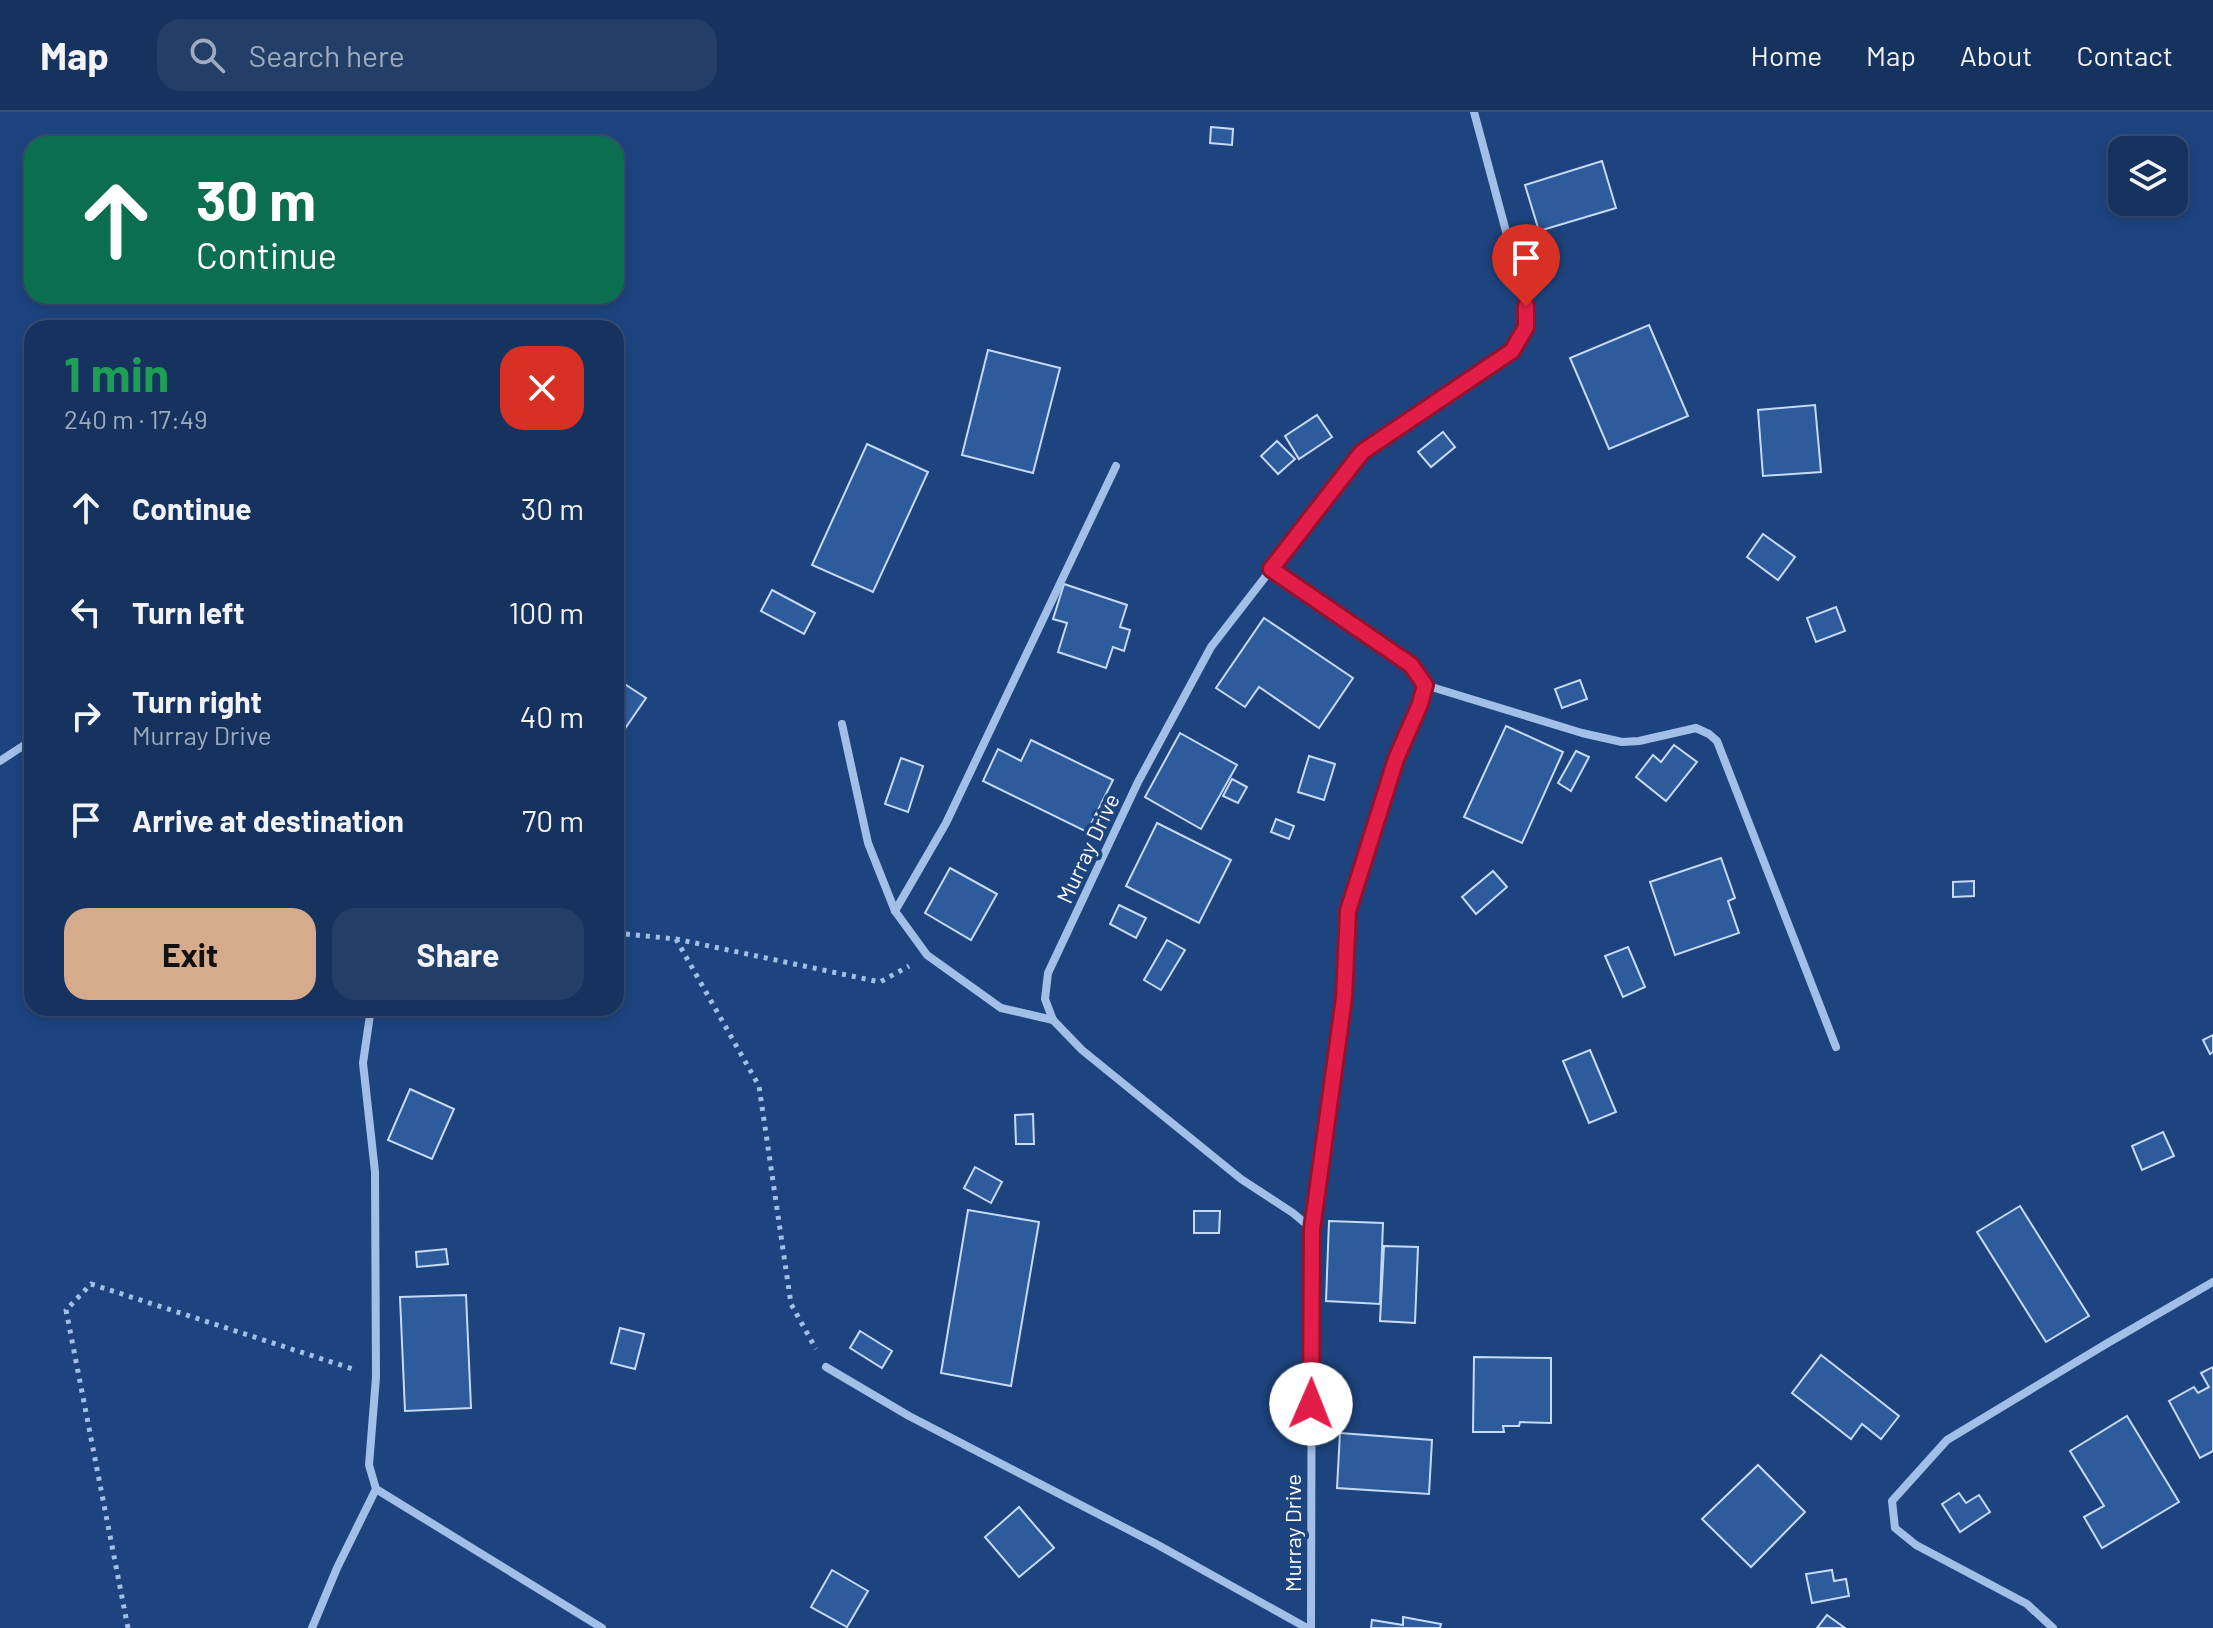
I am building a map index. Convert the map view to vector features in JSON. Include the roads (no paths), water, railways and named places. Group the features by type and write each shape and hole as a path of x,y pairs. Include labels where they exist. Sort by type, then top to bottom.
{"street":[{"name":"Murray Drive","path":"1053,1020 1045,999 1048,973 1138,782 1211,647 1362,452 1512,351 1526,327 1526,306 1474,112"},
{"path":"895,911 946,823 1116,466"},
{"path":"1271,569 1411,665 1425,685 1582,733 1622,742 1696,728 1709,734 1717,741 1836,1047"},
{"name":"Murray Drive","path":"1309,1628 1312,1229 1344,998 1348,911 1396,759 1425,685"},
{"path":"842,724 868,843 895,911 927,955 1001,1008 1053,1020 1082,1050 1241,1179 1312,1229"},
{"path":"0,761 24,745"},
{"path":"370,1016 363,1063 375,1172 376,1377 369,1465 376,1489 602,1628"},
{"path":"2053,1628 2027,1604 1916,1545 1895,1528 1892,1501 1947,1440 2213,1282"},
{"path":"826,1367 909,1416 1158,1545 1309,1628"},
{"path":"312,1628 376,1489"}]}
